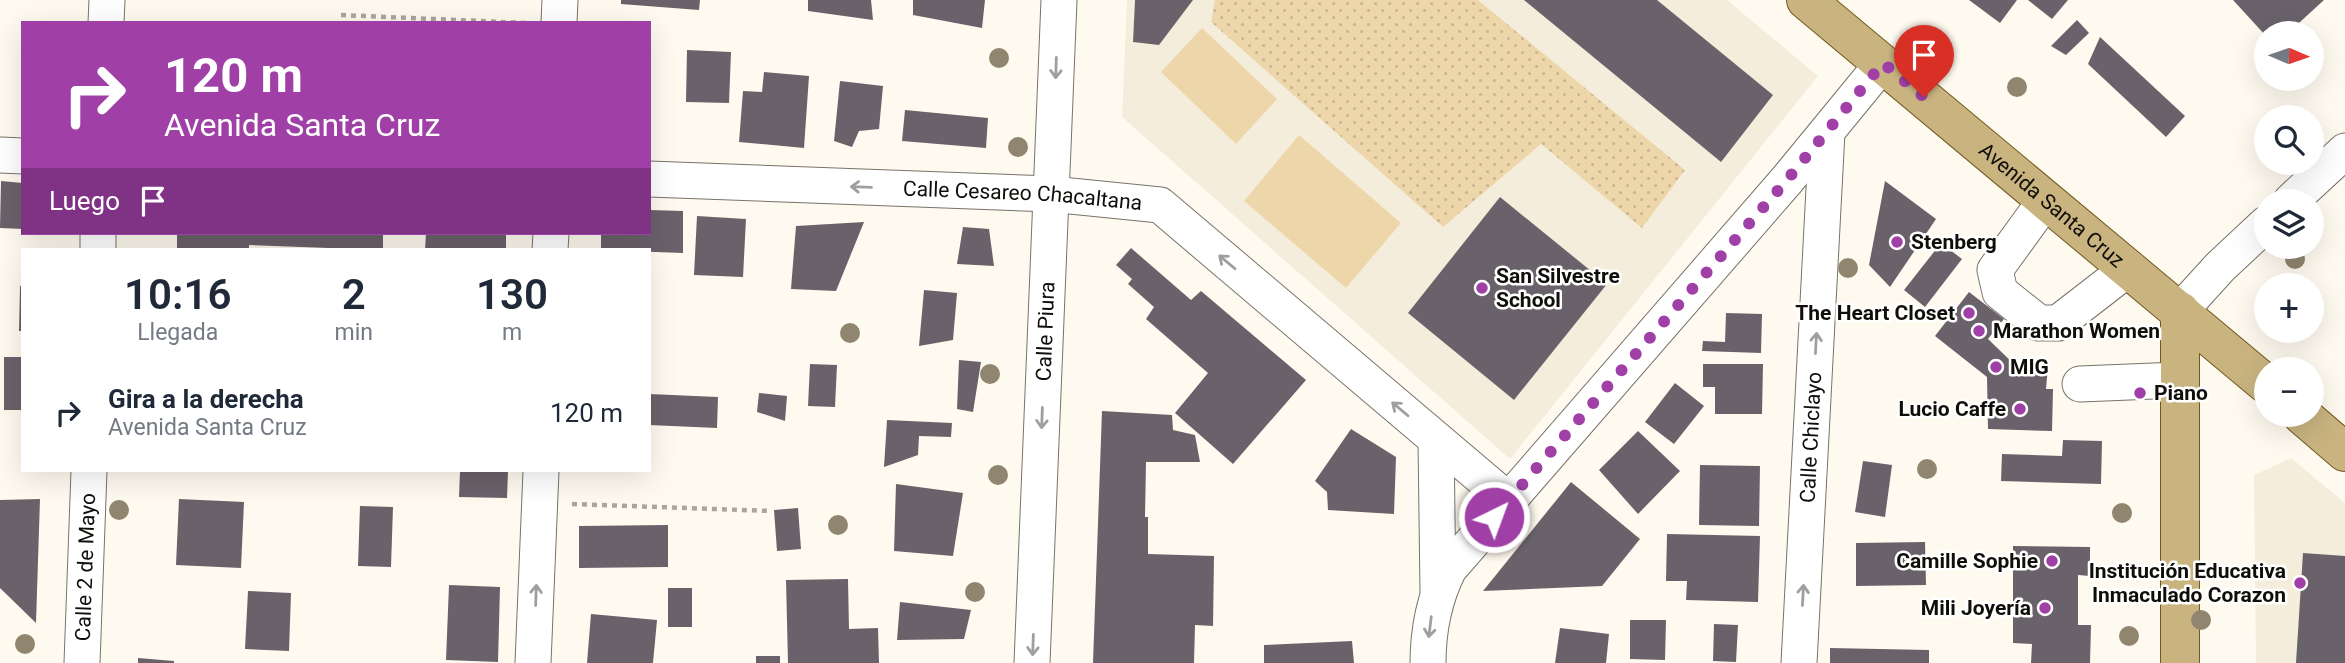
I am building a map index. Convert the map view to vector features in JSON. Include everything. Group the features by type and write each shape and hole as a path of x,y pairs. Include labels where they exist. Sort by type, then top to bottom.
{"main road":[{"name":"Avenida Santa Cruz","path":"1806,0 2254,374"},
{"path":"2180,311 2180,663"},
{"path":"2316,427 2345,452"}],"street":[{"path":"106,21 107,0"},
{"path":"559,21 560,0"},
{"name":"Calle Piura","path":"1032,663 1059,0"},
{"path":"1428,663 1430,625 1438,592 1449,569 1787,180 1883,63"},
{"name":"Calle Chiclayo","path":"1799,663 1827,132"},
{"path":"2304,189 2345,151"},
{"path":"0,156 21,156"},
{"name":"Calle Cesareo Chacaltana","path":"651,180 1051,194 1160,205 1508,500"},
{"path":"1787,180 1806,186 1820,201 1824,211"},
{"path":"2045,201 1995,270 2000,292 2029,316 2039,323 2058,323 2129,268"},
{"path":"2180,311 2220,267 2254,235"},
{"path":"2080,384 2178,380"},
{"path":"1436,440 1438,592"},
{"name":"Calle 2 de Mayo","path":"82,663 89,472"},
{"path":"533,663 540,487"}],"path":[{"path":"341,15 482,21"},
{"path":"540,487 772,511"}],"shaded area":[{"name":"San Silvestre School","path":"1127,0 1727,0 1818,76 1510,459 1122,117"},
{"path":"1215,0 1478,0 1685,170 1642,228 1541,144 1443,227 1211,22"},
{"path":"1202,28 1277,99 1236,144 1161,72"},
{"path":"1299,135 1401,223 1346,288 1244,201"},
{"name":"Institución Educativa Inmaculado Corazon","path":"2291,458 2345,503 2345,663 2256,663 2254,475"}],"building":[{"path":"621,0 700,0 699,10 621,4"},
{"path":"808,0 871,0 873,20 808,11"},
{"path":"913,0 985,0 982,28 913,15"},
{"path":"1135,0 1193,0 1159,45 1133,42"},
{"path":"1524,0 1657,0 1773,95 1721,162"},
{"path":"1969,0 2017,0 2000,23"},
{"path":"2028,0 2068,0 2052,19"},
{"path":"2233,0 2324,0 2301,21 2254,23"},
{"path":"2077,20 2089,33 2066,55 2051,46"},
{"path":"2100,37 2185,116 2166,137 2088,64"},
{"path":"687,50 731,52 729,103 686,102"},
{"path":"764,72 809,76 804,148 739,142 743,91 762,92"},
{"path":"840,81 883,86 879,129 859,131 852,147 834,141"},
{"path":"905,110 988,118 986,148 902,141"},
{"path":"1,181 21,183 21,229 0,228"},
{"name":"Stenberg","path":"1885,181 1936,219 1890,287 1869,265"},
{"path":"1500,197 1607,284 1514,400 1408,313"},
{"path":"651,210 683,211 683,253 651,252 651,248 601,248 601,235 651,235"},
{"path":"697,216 746,219 743,277 694,275"},
{"path":"864,222 836,291 791,289 796,226"},
{"path":"963,227 989,229 994,266 957,264"},
{"path":"177,235 383,235 383,248 249,245 249,248 177,248"},
{"path":"426,235 506,235 506,248 425,248"},
{"path":"1941,243 1962,259 1925,307 1904,290"},
{"path":"1131,248 1191,300 1201,291 1306,380 1233,464 1175,413 1208,373 1146,319 1154,307 1128,284 1132,279 1116,265"},
{"path":"20,286 21,286 21,331"},
{"path":"924,290 957,293 953,340 919,346"},
{"path":"1969,292 2004,319 1988,339 2018,368 2048,366 2046,389 2053,389 2052,431 1988,429 1987,377 1935,336"},
{"path":"1726,313 1762,314 1761,353 1702,351 1703,341 1725,342"},
{"path":"4,357 21,357 21,410 4,410"},
{"path":"959,360 981,362 973,412 957,409"},
{"path":"810,364 837,365 835,407 808,406"},
{"path":"1703,364 1763,364 1762,414 1715,414 1715,387 1703,387"},
{"path":"1675,383 1704,406 1674,444 1645,422"},
{"path":"759,393 787,396 785,421 757,412"},
{"path":"651,394 718,397 717,428 651,425"},
{"path":"1102,411 1172,415 1173,430 1195,435 1200,462 1146,462 1145,517 1148,517 1148,554 1214,556 1213,626 1195,625 1194,663 1093,663"},
{"path":"887,420 952,423 951,437 919,436 918,455 884,467"},
{"path":"1351,429 1396,457 1394,514 1328,510 1327,492 1315,481"},
{"path":"1638,431 1680,471 1638,514 1599,470"},
{"path":"2063,440 2102,441 2101,484 2001,481 2002,454 2062,456"},
{"path":"1863,461 1892,465 1885,517 1855,512"},
{"path":"1700,465 1760,466 1759,526 1699,525"},
{"path":"460,472 508,472 507,498 459,497"},
{"path":"1571,482 1640,539 1602,586 1483,591"},
{"path":"896,484 963,493 953,556 894,551"},
{"path":"40,499 36,623 0,588 0,500"},
{"path":"179,499 244,502 241,568 176,565"},
{"path":"360,506 393,507 391,567 358,566"},
{"path":"798,508 801,549 777,551 774,510"},
{"path":"668,525 668,567 579,568 579,526"},
{"path":"1667,534 1760,536 1758,602 1686,600 1687,581 1666,581"},
{"path":"1925,542 1926,585 1856,586 1856,543"},
{"path":"2013,546 2090,547 2090,576 2078,575 2078,625 2091,625 2090,663 2031,663 2032,644 2013,643"},
{"path":"2303,553 2345,556 2345,663 2296,663"},
{"path":"848,579 849,629 878,628 879,663 788,663 786,580"},
{"path":"449,585 500,587 498,662 446,660"},
{"path":"668,588 692,588 692,627 668,627"},
{"path":"248,591 291,593 289,651 245,649"},
{"path":"900,602 971,610 964,639 897,640"},
{"path":"591,614 657,620 653,663 587,663"},
{"path":"1630,620 1666,620 1665,660 1630,659"},
{"path":"1714,624 1738,625 1736,662 1713,661"},
{"path":"1560,628 1609,634 1606,663 1555,663"},
{"path":"1352,641 1354,663 1264,663 1264,645"},
{"path":"1830,648 1929,650 1929,663 1830,663"},
{"path":"756,656 780,656 780,663 756,663"},
{"path":"138,658 174,661 174,663 138,663"}],"place":[{"name":"Stenberg","path":"1897,242"},
{"name":"San Silvestre School","path":"1482,288"},
{"name":"The Heart Closet","path":"1969,313"},
{"name":"Marathon Women","path":"1979,331"},
{"name":"MIG","path":"1996,367"},
{"name":"Piano","path":"2140,393"},
{"name":"Lucio Caffe","path":"2020,409"},
{"name":"Camille Sophie","path":"2052,561"},
{"name":"Institución Educativa Inmaculado Corazon","path":"2300,583"},
{"name":"Mili Joyería","path":"2045,608"}],"route":[{"path":"1494,517 1787,180 1883,63 1924,97"}]}
